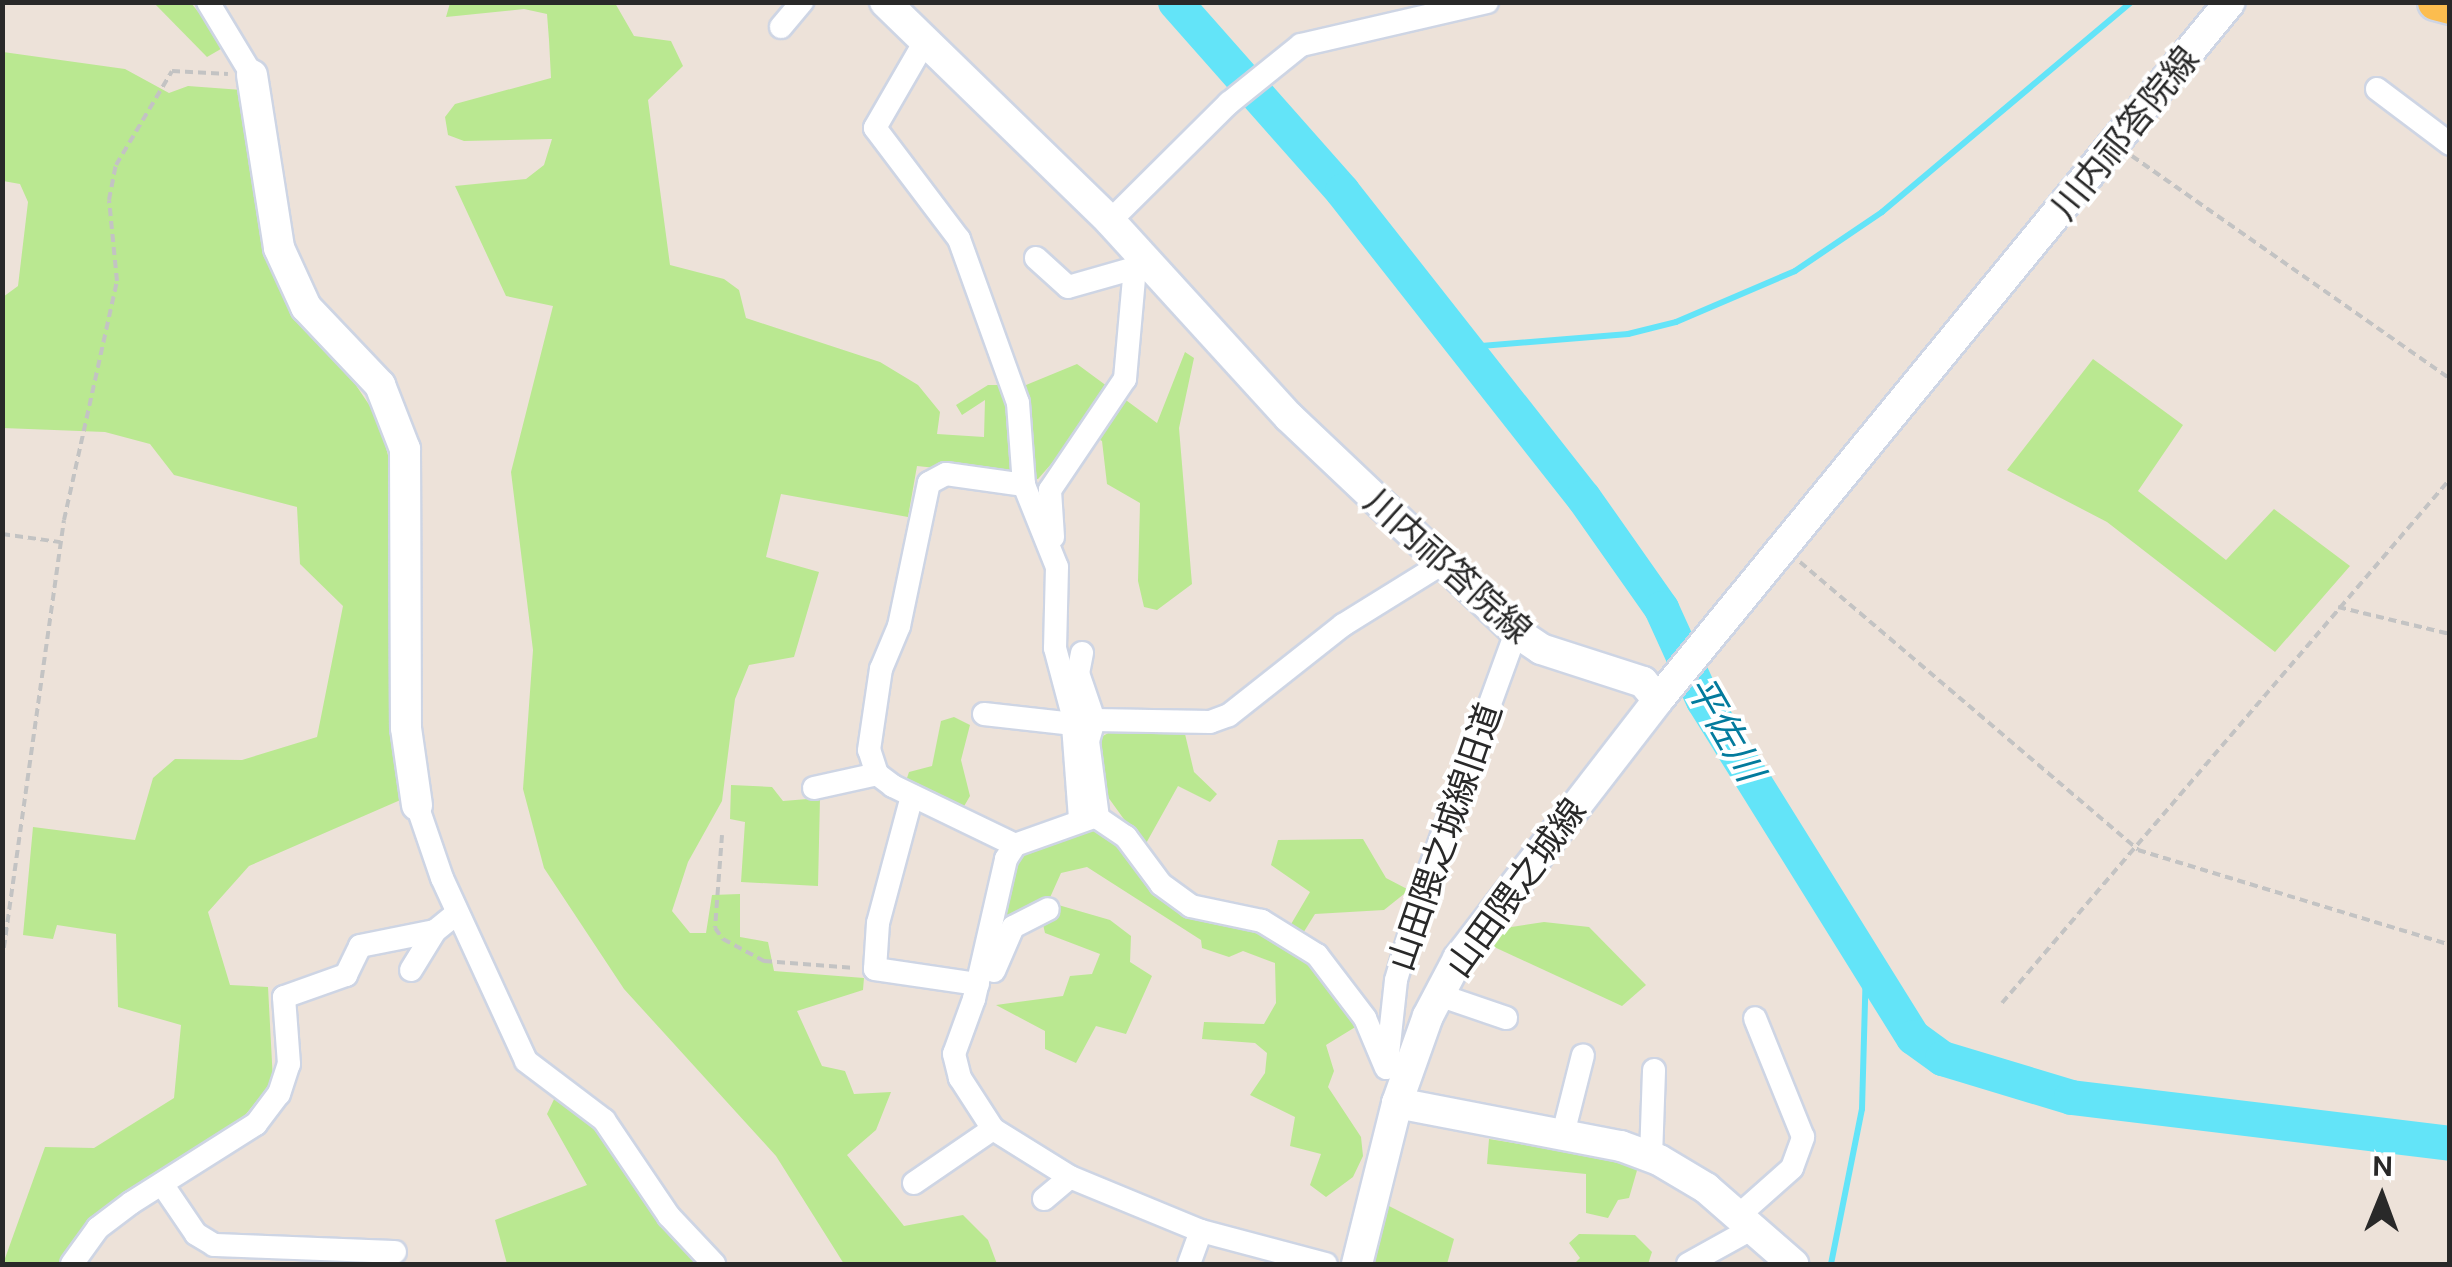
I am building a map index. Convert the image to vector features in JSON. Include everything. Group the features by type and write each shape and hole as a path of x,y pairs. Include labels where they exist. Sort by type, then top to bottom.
{"main road":[{"name":"川内祁答院線","path":"884,2 1110,221 1139,263 1289,417 1516,632 1541,650 1665,691 2230,2"},
{"path":"2435,2 2450,6"},
{"path":"252,75 280,248 306,306 380,385 405,449 406,728 418,805"},
{"name":"山田隈之城線","path":"1357,1264 1397,1103 1439,995 1458,959 1665,691"},
{"path":"1397,1103 1563,1134 1651,1157 1706,1188 1794,1264"}],"street":[{"path":"208,2 252,75"},
{"path":"781,26 802,2"},
{"path":"1110,221 1229,103 1302,45 1487,2"},
{"path":"924,43 874,128 960,238 1018,403 1024,484 1057,567"},
{"path":"2378,89 2450,144"},
{"path":"1036,258 1068,288 1139,263 1125,380 1050,490 1057,567 1056,648 1083,722"},
{"path":"1024,484 946,474 930,483 920,547 870,720 869,750 877,774 912,796 1015,845 1089,818 1126,838 1161,884 1191,906 1262,921 1317,956 1365,1018 1386,1068"},
{"path":"984,714 1083,722 1210,722 1230,714 1343,625 1443,563"},
{"name":"山田隈之城線旧道","path":"1397,1103 1386,1068 1396,980 1418,904 1516,632"},
{"path":"1082,653 1078,673 1089,818"},
{"path":"814,788 877,774"},
{"path":"912,796 878,923 875,970 979,978 995,970 1013,926 1048,909"},
{"path":"418,805 457,913 526,1061 604,1120 669,1216 714,1264"},
{"path":"1015,845 954,1054 960,1078 993,1129 1070,1177 1201,1231 1326,1264"},
{"path":"987,875 979,921 990,932"},
{"path":"412,970 436,931 457,913"},
{"path":"72,1264 98,1228 256,1124 279,1094 289,1064 284,997 346,975 360,946 436,931"},
{"path":"1439,995 1506,1018"},
{"path":"1688,1264 1746,1222 1792,1168 1803,1136 1755,1018"},
{"path":"1563,1134 1583,1055"},
{"path":"1651,1157 1654,1070"},
{"path":"914,1182 993,1129"},
{"path":"1044,1199 1070,1177"},
{"path":"162,1184 196,1234 214,1245 395,1252"},
{"path":"1189,1264 1201,1231"}],"path":[{"path":"2,962 60,542 117,280 109,200 116,165 172,71 252,75"},
{"path":"2116,145 2450,379"},
{"path":"2002,1003 2138,850 2450,478"},
{"path":"2,534 60,542"},
{"path":"1784,548 2138,850 2450,945"},
{"path":"2338,607 2450,634"},
{"path":"722,835 715,928 723,938 764,961 875,970"}],"green space":[{"path":"154,3 191,3 226,46 207,57"},
{"path":"450,3 615,3 634,36 671,41 683,66 648,100 670,265 724,279 739,290 746,318 880,362 918,385 940,412 937,434 984,437 985,400 962,415 956,405 988,385 1026,385 1077,364 1157,423 1185,352 1194,358 1179,428 1192,584 1157,610 1144,607 1138,581 1140,503 1107,484 1102,441 1081,430 1038,479 917,466 908,517 781,494 766,557 819,572 794,657 749,665 735,699 722,801 688,862 672,911 690,933 706,933 712,895 740,894 740,937 768,942 774,971 864,978 863,990 797,1011 822,1066 845,1071 854,1094 891,1092 876,1130 847,1155 904,1226 963,1215 988,1240 997,1264 844,1264 776,1156 624,989 544,868 523,789 533,650 511,472 553,306 506,296 455,186 526,179 544,165 552,139 464,141 448,135 445,117 455,104 551,78 547,14 524,9 446,17"},
{"path":"3,52 125,69 169,93 188,86 242,90 262,241 284,299 345,369 378,418 389,459 392,718 405,798 249,866 208,912 230,985 268,987 273,1081 233,1130 128,1189 60,1264 3,1264 45,1147 94,1148 174,1098 181,1025 118,1007 116,934 57,925 53,939 23,935 33,827 135,840 153,778 175,759 242,760 317,737 343,606 300,564 297,507 174,475 150,444 105,432 3,428 3,297 18,286 28,202 20,184 3,181"},
{"path":"2093,359 2183,425 2138,491 2226,560 2274,509 2350,566 2275,652 2107,522 2007,470"},
{"path":"954,717 970,725 961,760 970,796 963,808 906,781 909,772 932,766 941,721"},
{"path":"1112,731 1185,734 1194,772 1217,794 1210,802 1178,786 1144,847 1100,786 1096,757 1101,737"},
{"path":"731,785 772,787 783,801 820,798 818,886 741,882 745,822 730,819"},
{"path":"1097,822 1159,888 1308,953 1357,1026 1326,1045 1334,1071 1328,1087 1361,1137 1363,1156 1353,1177 1326,1197 1310,1185 1321,1154 1290,1146 1295,1117 1250,1095 1265,1073 1267,1053 1255,1043 1202,1039 1204,1022 1264,1024 1276,1003 1275,963 1243,951 1229,957 1202,948 1201,940 1087,867 1061,873 1048,902 1110,920 1131,936 1130,962 1152,976 1126,1034 1096,1026 1076,1063 1045,1049 1045,1031 996,1005 1063,996 1070,976 1092,974 1100,954 1045,933 1041,916 994,938 1017,850"},
{"path":"1363,839 1386,878 1409,890 1384,910 1315,914 1300,938 1287,931 1310,892 1271,865 1278,840"},
{"path":"1544,922 1589,927 1646,985 1622,1006 1492,946 1505,928"},
{"path":"557,1093 600,1127 706,1264 507,1264 495,1220 587,1185 547,1114"},
{"path":"1489,1139 1623,1161 1638,1167 1629,1198 1618,1200 1608,1218 1586,1213 1586,1174 1487,1164"},
{"path":"1385,1204 1454,1239 1447,1264 1373,1264"},
{"path":"1579,1234 1635,1235 1652,1252 1648,1264 1574,1264 1580,1258 1569,1243"}],"waterway":[{"name":"平佐川","path":"1175,2 1342,191 1583,497 1661,608 1703,700 1913,1037 1942,1058 2071,1097 2450,1143"},
{"path":"1469,347 1628,334 1676,322 1795,271 1882,212 2131,2"},
{"path":"1831,1264 1862,1109 1866,970"}]}
